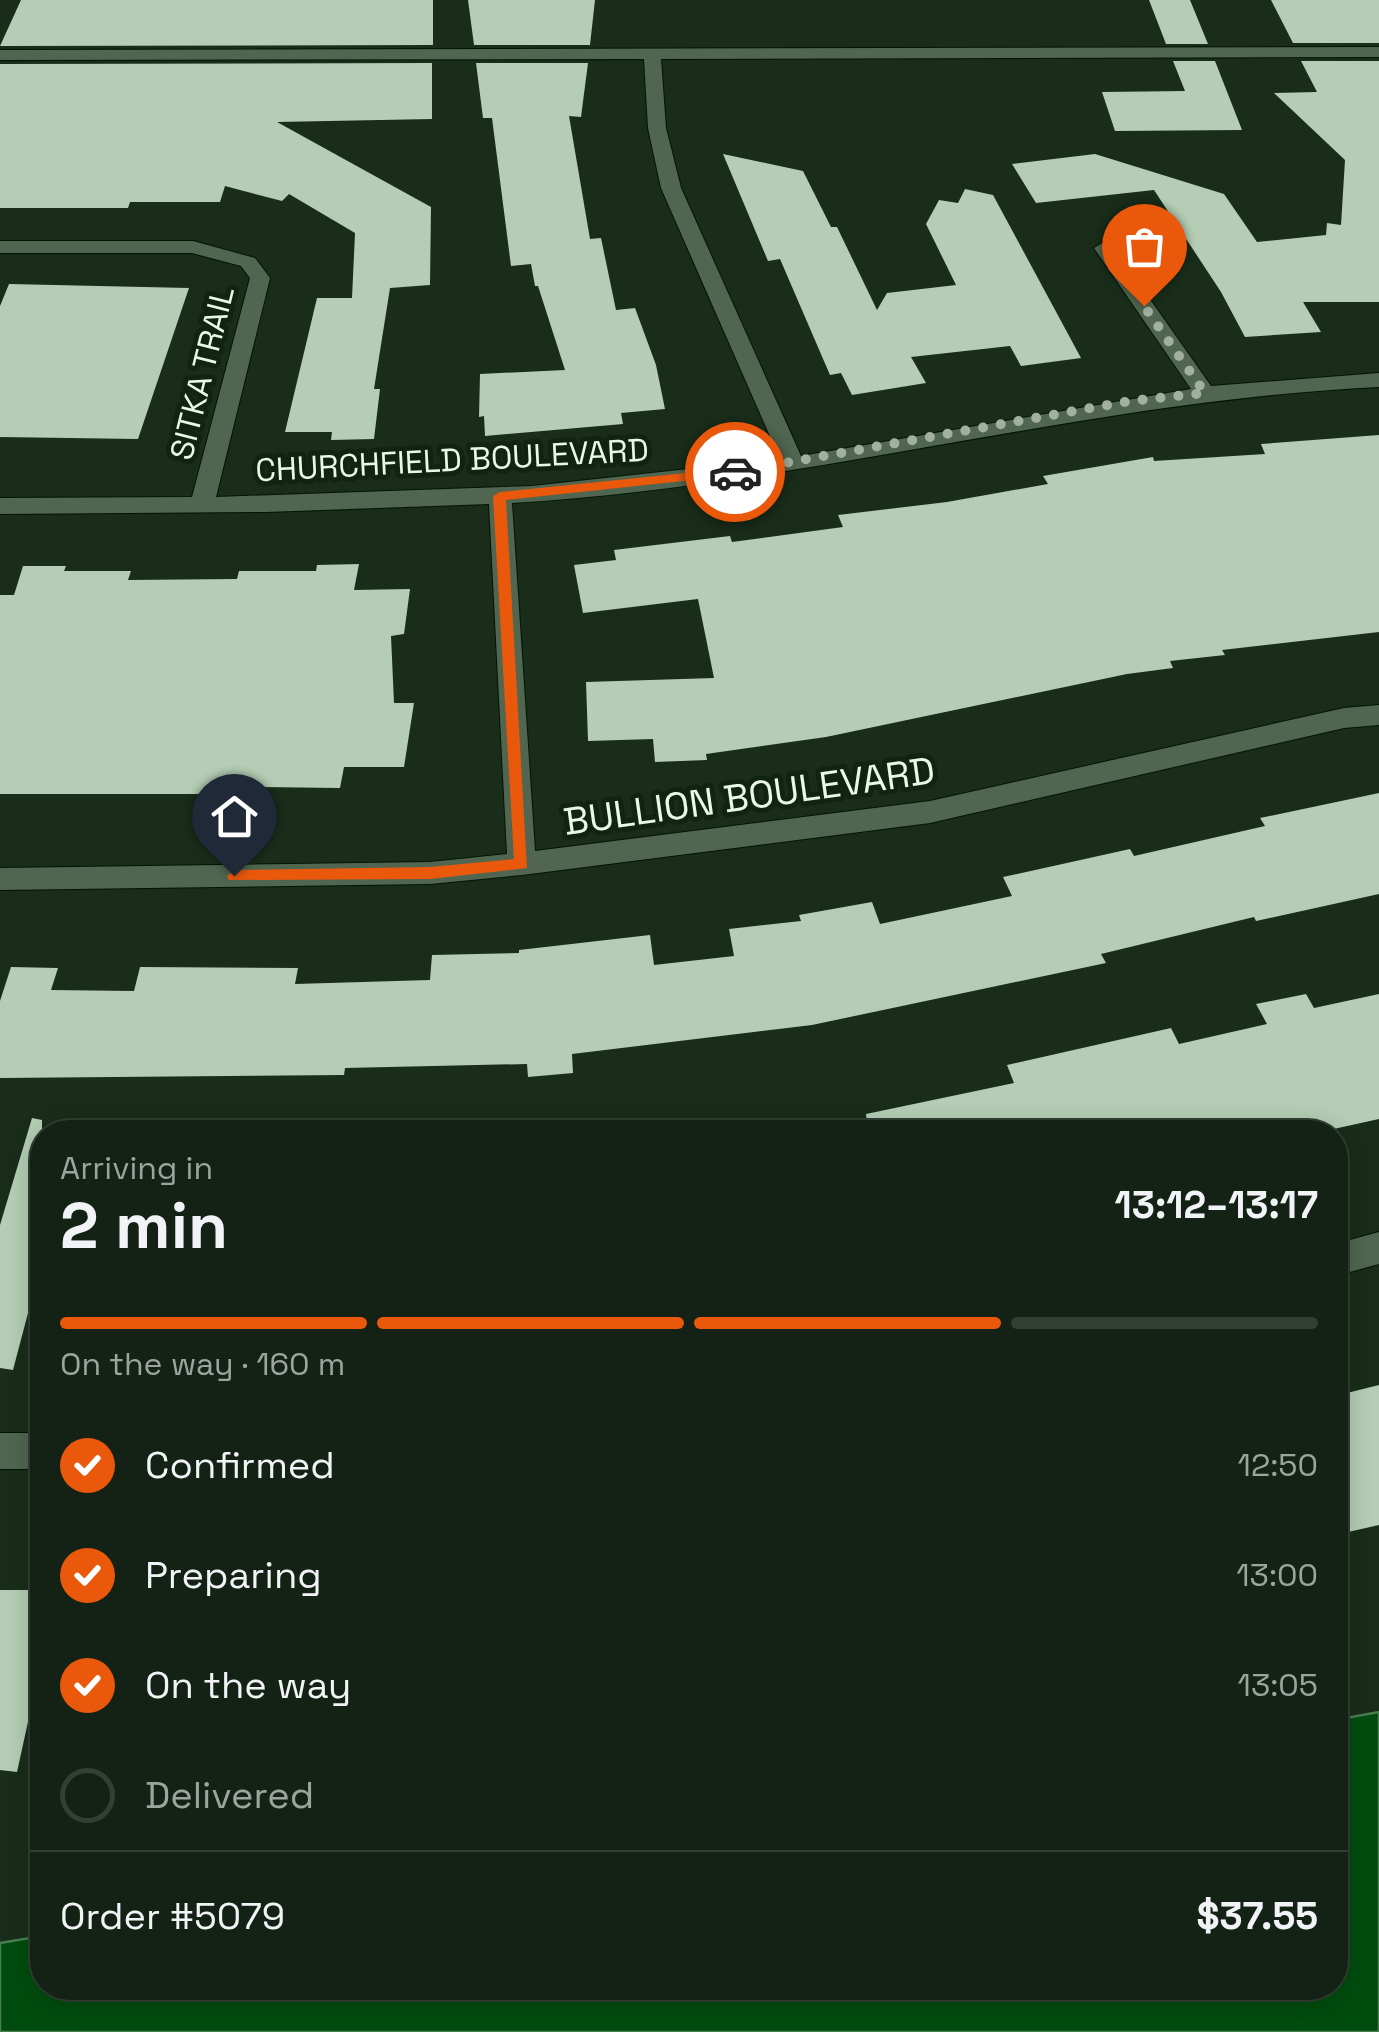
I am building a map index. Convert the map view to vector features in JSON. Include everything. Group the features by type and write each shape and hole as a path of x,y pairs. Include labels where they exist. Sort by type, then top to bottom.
{"street":[{"path":"0,55 1379,52"},
{"path":"652,53 656,128 671,188 793,462"},
{"name":"SITKA TRAIL","path":"0,247 193,247 248,262 260,278 202,505"},
{"path":"1104,248 1205,393"},
{"name":"CHURCHFIELD BOULEVARD","path":"0,506 354,505 500,496 709,476 1130,401 1379,380"},
{"path":"500,496 522,864"},
{"name":"BULLION BOULEVARD","path":"0,879 430,873 522,864 930,812 1344,718 1379,715"},
{"path":"1348,1256 1379,1248"},
{"path":"0,1451 30,1451"}],"shaded area":[{"path":"1379,1712 1379,2032 0,2032 0,1943 30,1938 30,2000 1348,2000 1348,1718"}],"building":[{"path":"21,0 433,0 433,45 0,46"},
{"path":"468,0 595,0 590,45 474,45"},
{"path":"1149,0 1190,0 1208,44 1166,44"},
{"path":"1271,0 1379,0 1379,43 1293,43"},
{"path":"1173,61 1215,61 1242,130 1115,131 1102,92 1185,91"},
{"path":"1301,61 1379,61 1379,302 1303,302 1321,332 1245,337 1221,292 1154,190 1036,203 1012,164 1095,154 1224,194 1257,242 1326,235 1327,223 1341,225 1345,160 1274,93 1317,92"},
{"path":"432,63 432,119 277,122 431,207 430,285 390,288 374,389 380,389 374,439 331,440 332,432 285,432 317,298 352,298 355,233 289,194 282,201 225,186 220,202 130,202 128,208 0,208 0,64"},
{"path":"476,63 588,63 581,117 569,116 590,239 601,238 616,310 635,308 656,365 665,409 621,413 623,424 485,436 484,416 479,417 480,374 565,370 531,264 511,266 492,118 483,118"},
{"path":"723,154 803,171 831,227 837,227 877,310 887,293 956,285 926,224 939,200 958,203 965,189 993,195 1081,358 1021,366 1010,346 911,357 926,383 852,395 841,373 830,375 780,259 768,261"},
{"path":"9,284 189,288 138,439 0,437 0,306"},
{"path":"1379,435 1379,632 1222,650 1225,655 1170,661 1173,668 1127,674 826,737 706,754 707,760 655,762 653,739 588,741 586,682 714,678 698,599 583,613 574,565 616,560 614,550 730,536 732,542 843,527 838,515 947,502 1048,484 1043,476 1153,457 1154,461 1265,454 1261,444"},
{"path":"359,564 354,590 410,589 404,634 391,636 394,703 414,703 404,767 344,767 340,788 260,787 260,793 204,794 0,794 0,595 14,595 23,566 66,566 64,571 131,571 128,580 237,579 239,571 316,571 317,565"},
{"path":"1379,793 1379,894 1256,921 1254,917 1101,954 1106,963 812,1025 572,1054 573,1073 528,1077 527,1064 345,1068 344,1075 0,1078 0,1001 11,967 58,968 51,990 134,991 140,967 298,968 295,984 430,980 432,955 519,953 650,935 654,965 734,956 729,929 801,921 799,915 872,902 880,924 1012,896 1003,877 1130,849 1134,856 1265,826 1260,818"},
{"path":"1306,994 1314,1008 1379,994 1379,1119 1348,1126 1348,1120 867,1120 866,1114 1014,1083 1007,1065 1171,1028 1179,1044 1267,1024 1256,1004"},
{"path":"30,1125 30,1306 13,1370 0,1368 0,1225"},
{"path":"1379,1385 1379,1525 1348,1532 1348,1393"},
{"path":"0,1590 30,1590 30,1713 17,1772 0,1770"}],"way so far":[{"path":"735,472 1130,401 1205,393 1144,306"}],"route":[{"path":"234,876 430,873 522,864 500,496 735,472"}]}
